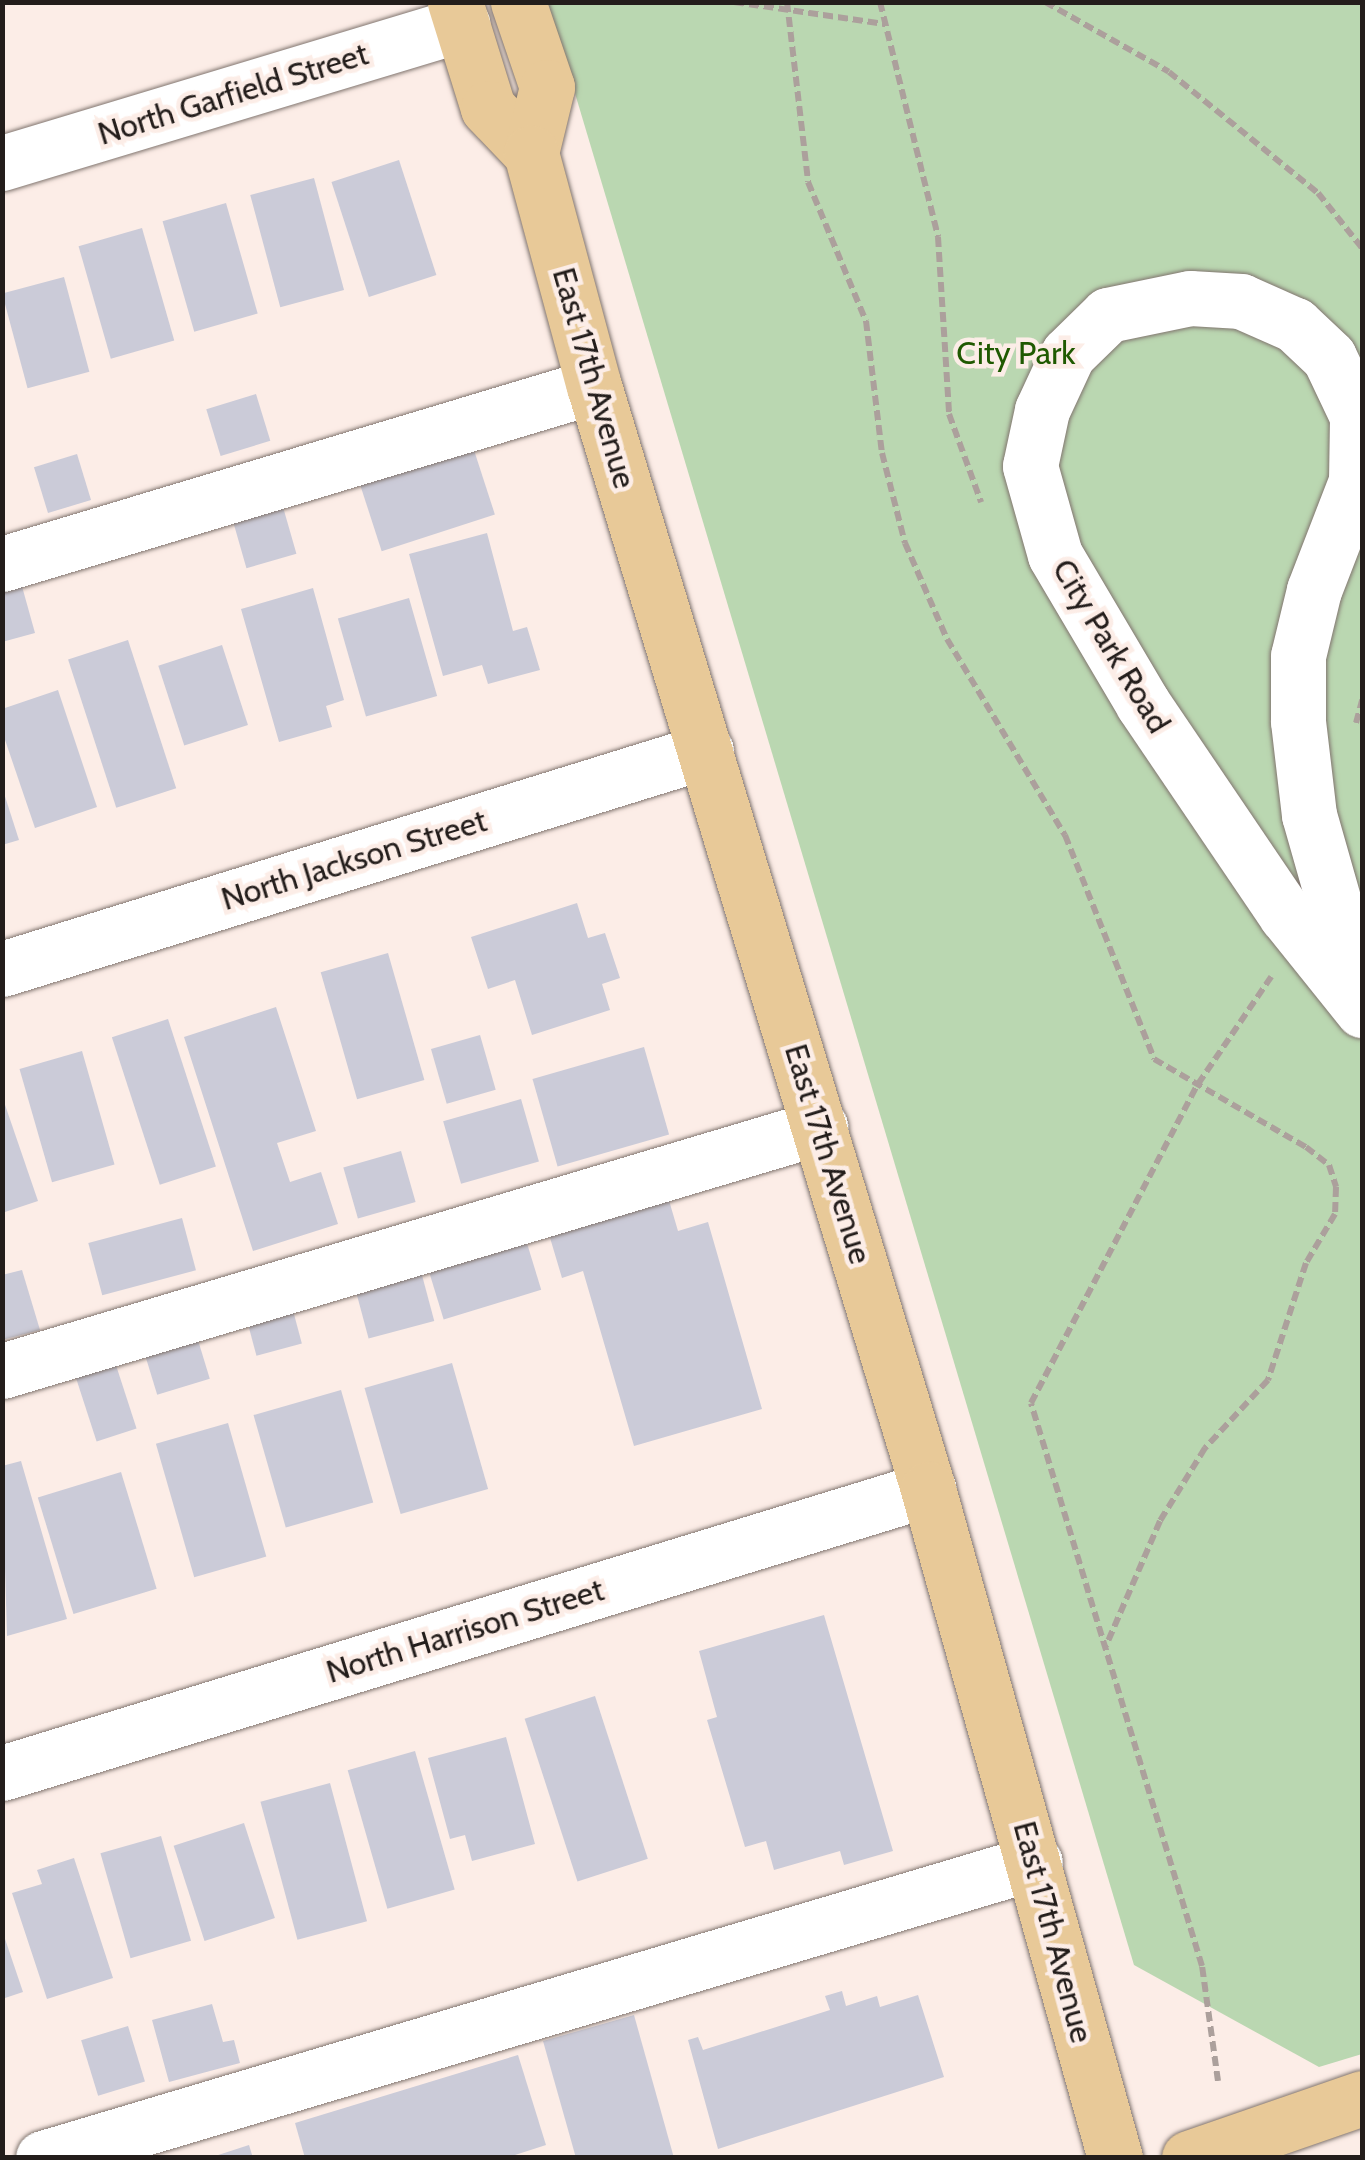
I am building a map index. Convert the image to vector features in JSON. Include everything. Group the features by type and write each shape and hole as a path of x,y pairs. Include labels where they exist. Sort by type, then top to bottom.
{"main road":[{"name":"East 17th Avenue","path":"518,2 547,87 531,153"},
{"name":"East 17th Avenue","path":"459,13 488,108 531,153 594,386 928,1490 1114,2158"},
{"path":"1188,2158 1362,2098"}],"street":[{"name":"North Garfield Street","path":"2,163 459,13"},
{"name":"City Park Road","path":"1362,1000 1309,815 1298,722 1298,656 1314,590 1356,481 1356,416 1329,358 1295,325 1241,301 1170,300 1108,315 1068,354 1042,410 1030,466 1055,555 1143,704 1286,915 1362,1010"},
{"path":"2,564 594,386"},
{"name":"North Jackson Street","path":"2,969 706,751"},
{"path":"2,1371 820,1127"},
{"name":"North Harrison Street","path":"2,1773 928,1490"},
{"path":"43,2158 1034,1862"}],"path":[{"path":"734,2 788,15 884,24"},
{"path":"787,2 808,182 866,322 882,454 905,542 947,639 1065,835 1154,1059 1329,1165 1336,1187 1334,1214 1306,1262 1268,1380 1204,1448 1160,1522 1106,1646"},
{"path":"880,2 938,237"},
{"path":"1046,2 1170,72 1318,193 1362,248"},
{"path":"1218,2081 1202,1966 1031,1403 1198,1084 1274,974"}],"green space":[{"name":"City Park","path":"548,3 1362,3 1362,2054 1319,2067 1134,1965"}],"building":[{"path":"399,160 436,275 369,297 331,182"},
{"path":"314,178 344,290 280,307 250,195"},
{"path":"226,203 258,314 194,332 163,221"},
{"path":"142,228 174,340 111,359 79,246"},
{"path":"64,277 89,372 28,388 2,294"},
{"path":"256,394 270,441 221,456 206,409"},
{"path":"472,444 495,514 382,551 359,481"},
{"path":"77,454 91,500 48,513 34,467"},
{"path":"281,500 296,554 246,568 231,514"},
{"path":"487,533 513,631 527,627 540,670 488,684 482,665 443,676 409,554"},
{"path":"18,572 35,633 2,642 2,577"},
{"path":"313,588 344,700 326,706 332,727 279,742 241,609"},
{"path":"409,598 437,696 366,716 338,618"},
{"path":"128,640 176,788 116,808 68,659"},
{"path":"222,645 248,725 184,746 158,666"},
{"path":"58,690 97,807 35,828 2,731 2,709"},
{"path":"2,787 19,840 2,845"},
{"path":"577,903 588,938 605,933 620,978 602,984 610,1010 532,1035 515,980 488,989 471,937"},
{"path":"388,953 424,1080 357,1099 321,972"},
{"path":"276,1007 316,1131 277,1143 290,1182 321,1172 338,1224 253,1251 184,1037"},
{"path":"168,1019 216,1166 160,1185 112,1037"},
{"path":"480,1035 496,1090 447,1104 431,1049"},
{"path":"644,1047 669,1134 558,1166 532,1079"},
{"path":"82,1051 115,1164 52,1182 20,1069"},
{"path":"2,1096 38,1201 2,1213"},
{"path":"521,1099 539,1161 461,1184 443,1121"},
{"path":"401,1151 416,1202 358,1218 343,1168"},
{"path":"668,1197 678,1231 708,1222 762,1409 634,1446 583,1271 562,1278 548,1231"},
{"path":"182,1218 196,1270 102,1295 88,1243"},
{"path":"526,1240 541,1290 444,1320 428,1270"},
{"path":"419,1264 434,1321 369,1339 353,1282"},
{"path":"22,1270 40,1330 2,1340 2,1275"},
{"path":"291,1303 302,1344 256,1356 246,1315"},
{"path":"194,1327 210,1379 157,1395 141,1343"},
{"path":"114,1359 137,1428 97,1441 74,1372"},
{"path":"452,1363 488,1489 401,1514 365,1388"},
{"path":"341,1390 373,1502 286,1528 254,1415"},
{"path":"228,1423 266,1557 194,1577 156,1444"},
{"path":"21,1461 67,1619 7,1636 2,1466"},
{"path":"121,1472 157,1589 73,1614 38,1497"},
{"path":"824,1615 893,1851 844,1865 840,1851 774,1870 766,1841 745,1847 707,1720 717,1717 699,1651"},
{"path":"595,1696 648,1859 577,1881 525,1719"},
{"path":"506,1737 535,1844 472,1861 465,1835 450,1839 428,1758"},
{"path":"415,1751 455,1889 387,1909 348,1770"},
{"path":"330,1783 367,1921 297,1940 260,1802"},
{"path":"244,1823 275,1918 205,1941 174,1846"},
{"path":"161,1836 191,1941 130,1958 100,1853"},
{"path":"74,1858 113,1978 47,1999 12,1893 42,1884 37,1870"},
{"path":"2,1930 23,1992 2,1999"},
{"path":"842,1991 846,2006 877,1996 880,2007 918,1995 944,2077 718,2149 688,2040 698,2037 703,2050 830,2010 825,1996"},
{"path":"212,2004 223,2042 234,2040 240,2063 169,2082 152,2020"},
{"path":"634,2015 674,2158 576,2158 543,2041"},
{"path":"128,2026 145,2081 98,2096 81,2040"},
{"path":"518,2055 546,2145 506,2158 305,2158 295,2123"},
{"path":"249,2145 253,2158 212,2158 212,2157"}]}
